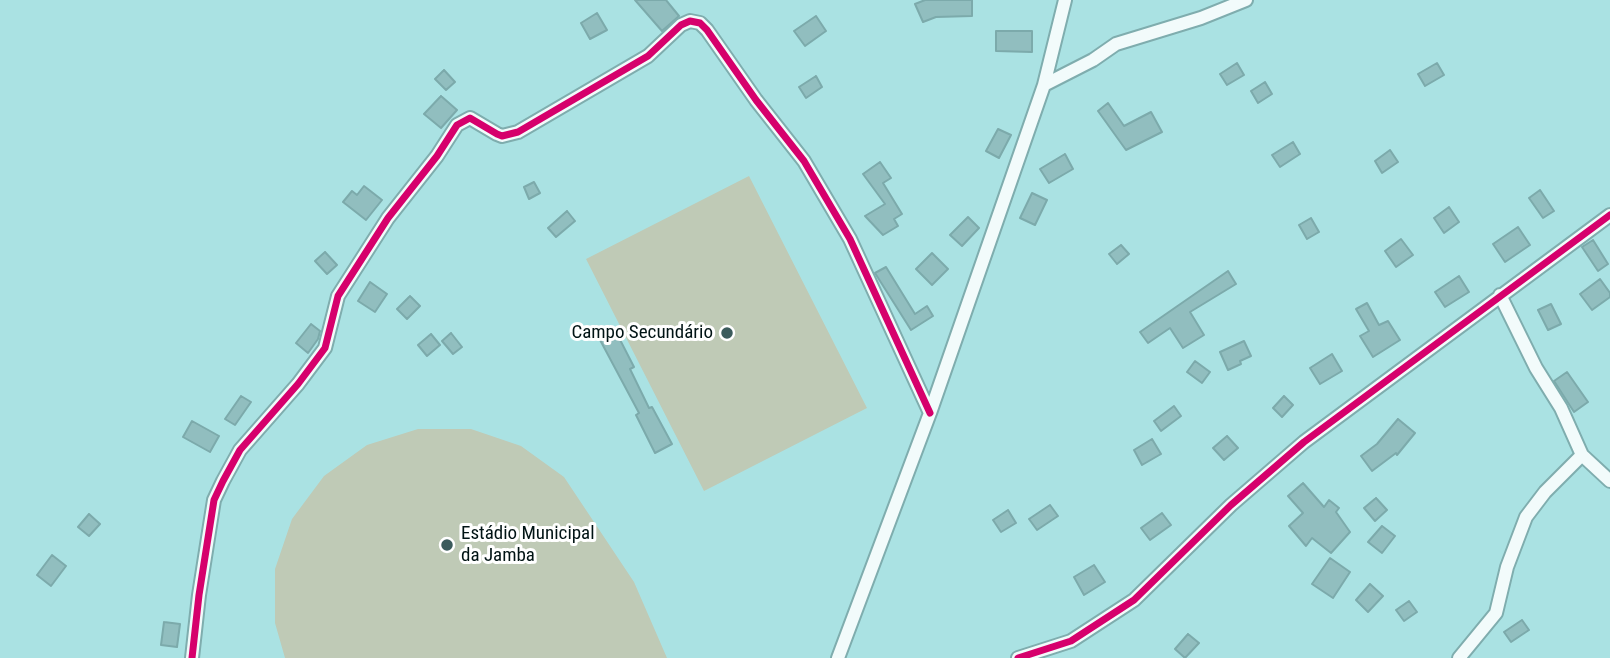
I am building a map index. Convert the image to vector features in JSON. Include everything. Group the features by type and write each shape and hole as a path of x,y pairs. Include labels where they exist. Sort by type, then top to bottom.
{"street":[{"path":"838,658 930,413 1044,85 1065,0"},
{"path":"1044,85 1093,60 1116,44 1201,18 1245,0"},
{"path":"192,658 214,500 223,481 240,450 298,384 325,348 338,296 388,219 437,156 457,125 470,118 497,134 518,131 648,56 681,25 690,21 700,23 707,30 756,100 804,161 850,239 930,413"},
{"path":"1018,658 1071,640 1134,600 1231,505 1304,442 1610,215"},
{"path":"1500,295 1536,368 1561,408 1582,454 1610,481"},
{"path":"1459,658 1496,613 1507,567 1526,517 1545,492 1582,454"}],"green space":[{"name":"Campo Secundário","path":"749,176 867,408 704,491 586,259"},
{"name":"Estádio Municipal da Jamba","path":"418,429 471,429 521,446 564,477 634,582 667,658 285,658 275,623 275,569 292,519 324,476 367,445"}],"building":[{"path":"635,0 666,0 679,16 662,31"},
{"path":"925,0 972,0 972,16 936,17 923,22 915,4"},
{"path":"597,13 607,30 590,39 581,23"},
{"path":"816,16 826,31 805,46 794,31"},
{"path":"996,31 1032,31 1032,52 996,51"},
{"path":"1237,63 1244,75 1227,85 1220,74"},
{"path":"1437,63 1444,75 1425,86 1418,74"},
{"path":"444,70 455,82 446,90 435,79"},
{"path":"816,76 822,87 806,98 799,87"},
{"path":"1265,82 1272,94 1258,103 1251,91"},
{"path":"441,96 457,110 441,128 424,114"},
{"path":"1108,103 1124,126 1151,112 1162,132 1126,150 1098,111"},
{"path":"998,129 1011,135 999,158 986,151"},
{"path":"1293,142 1300,154 1280,167 1272,155"},
{"path":"1390,150 1398,162 1382,173 1375,161"},
{"path":"1065,154 1073,169 1049,183 1040,169"},
{"path":"880,162 891,178 883,183 902,214 894,219 898,226 883,235 865,216 885,204 863,174"},
{"path":"534,182 540,193 529,199 524,187"},
{"path":"364,186 382,200 366,220 343,202 352,191 357,195"},
{"path":"1540,190 1554,211 1543,218 1529,198"},
{"path":"1032,193 1047,200 1035,225 1020,218"},
{"path":"1449,207 1459,222 1444,233 1434,218"},
{"path":"567,211 575,221 556,237 548,228"},
{"path":"968,217 979,228 962,246 950,235"},
{"path":"1311,218 1319,232 1307,239 1299,225"},
{"path":"1518,227 1530,245 1505,262 1493,244"},
{"path":"1401,239 1413,255 1396,267 1385,251"},
{"path":"1593,240 1608,264 1598,271 1582,247"},
{"path":"1121,245 1129,254 1117,264 1109,254"},
{"path":"325,252 337,265 327,274 315,261"},
{"path":"932,253 948,269 932,285 916,269"},
{"path":"886,267 915,314 927,306 933,316 911,330 875,273"},
{"path":"1228,271 1236,284 1190,312 1204,335 1183,348 1170,328 1148,343 1140,332"},
{"path":"1459,276 1469,292 1445,307 1435,292"},
{"path":"1600,279 1610,297 1592,310 1580,294"},
{"path":"370,282 387,294 375,312 358,301"},
{"path":"410,296 420,306 407,319 397,309"},
{"path":"1367,303 1379,325 1388,321 1400,340 1373,357 1360,336 1369,331 1356,309"},
{"path":"1551,304 1561,324 1548,330 1538,310"},
{"path":"311,324 320,331 308,353 296,343"},
{"path":"615,330 634,367 630,369 649,408 652,407 672,444 655,453 636,415 639,413 599,338"},
{"path":"451,333 462,347 453,354 442,341"},
{"path":"431,334 440,345 427,356 418,345"},
{"path":"1244,341 1251,356 1228,370 1220,352"},
{"path":"1332,354 1342,371 1320,384 1310,368"},
{"path":"1195,361 1210,372 1202,383 1187,372"},
{"path":"1567,372 1588,402 1574,412 1554,381"},
{"path":"241,396 251,402 235,425 225,419"},
{"path":"1284,396 1293,405 1282,417 1273,408"},
{"path":"1174,406 1181,416 1161,431 1154,421"},
{"path":"1398,419 1415,433 1397,455 1396,453 1372,471 1361,456 1377,444"},
{"path":"192,421 219,436 210,452 183,437"},
{"path":"1227,436 1238,448 1224,460 1213,448"},
{"path":"1152,439 1161,454 1142,465 1134,450"},
{"path":"1303,483 1324,507 1329,500 1339,508 1336,512 1350,532 1331,553 1312,538 1306,546 1289,526 1303,513 1288,496"},
{"path":"1376,498 1387,510 1375,521 1364,508"},
{"path":"1050,505 1058,516 1037,530 1029,519"},
{"path":"1008,510 1016,523 1001,532 993,520"},
{"path":"1162,513 1171,525 1150,540 1141,528"},
{"path":"89,514 100,524 89,536 78,527"},
{"path":"1382,526 1395,536 1382,553 1368,542"},
{"path":"52,555 66,566 51,586 37,575"},
{"path":"1330,558 1350,572 1333,598 1312,584"},
{"path":"1094,565 1105,582 1084,595 1074,577"},
{"path":"1370,584 1383,596 1368,612 1356,600"},
{"path":"1409,601 1417,612 1404,621 1396,610"},
{"path":"1522,620 1529,630 1511,642 1504,632"},
{"path":"164,622 180,624 177,647 161,645"},
{"path":"1188,634 1199,643 1185,658 1175,649"}],"cycle path":[{"path":"192,658 214,500 223,481 240,450 298,384 325,348 338,296 388,218 437,156 457,125 470,118 502,136 518,132 648,56 681,25 690,21 700,23 707,30 756,100 804,161 850,239 930,413"},
{"path":"1018,658 1071,641 1134,600 1231,505 1304,442 1610,215"}],"place":[{"name":"Campo Secundário","path":"727,333"},
{"name":"Estádio Municipal da Jamba","path":"447,545"}]}
